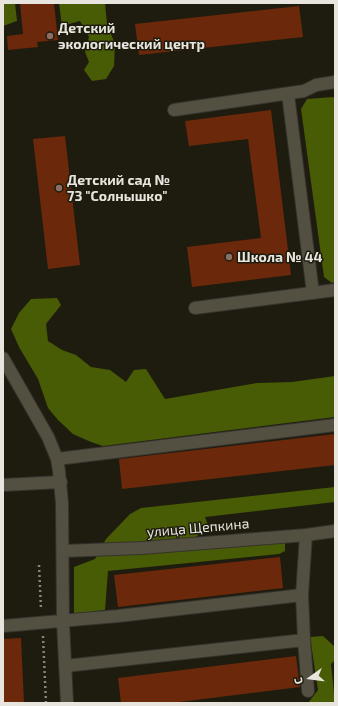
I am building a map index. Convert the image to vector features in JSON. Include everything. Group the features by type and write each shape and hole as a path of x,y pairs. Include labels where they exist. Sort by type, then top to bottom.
{"street":[{"path":"174,110 304,92 316,84 335,82"},
{"path":"288,94 313,293"},
{"path":"195,308 335,290"},
{"path":"3,358 41,423 57,459 61,482 63,622 67,703"},
{"path":"57,459 335,425"},
{"path":"3,485 61,482"},
{"name":"улица Щепкина","path":"63,550 141,548 306,535 335,531"},
{"path":"306,535 302,595 308,691"},
{"path":"3,626 63,622 302,595"},
{"path":"65,666 304,640"}],"green space":[{"path":"3,3 15,3 17,21 3,26"},
{"path":"59,3 105,3 107,24 115,44 114,66 106,79 92,81 84,70 89,62 85,52 89,37 80,21 62,26"},
{"path":"333,97 335,99 335,282 332,283 324,277 301,109 307,99"},
{"path":"57,298 61,305 46,324 48,341 62,350 76,355 91,367 110,370 126,382 134,370 146,369 165,399 257,383 292,382 335,376 335,417 103,446 91,442 73,434 48,408 38,379 19,347 11,329 19,313 31,299"},
{"path":"335,487 335,502 205,517 208,525 196,537 196,549 285,541 285,551 279,554 108,571 105,610 74,614 74,567 95,559 106,539 130,514 141,508"},
{"path":"323,636 335,647 335,660 331,664 335,703 308,703 318,690 310,637"}],"building":[{"path":"20,3 54,3 58,40 37,42 38,47 8,50 7,36 23,34"},
{"path":"299,6 303,37 139,55 135,24"},
{"path":"271,110 291,275 192,287 187,247 261,238 248,139 189,146 185,121"},
{"path":"65,136 80,265 48,269 33,139"},
{"path":"335,434 335,465 122,489 119,459"},
{"path":"280,557 283,588 118,607 114,575"},
{"path":"21,638 24,703 3,703 3,639"},
{"path":"296,656 300,687 171,703 121,703 118,678"}],"place":[{"name":"Детский экологический центр","path":"50,36"},
{"name":"Детский сад № 73 \"Солнышко\"","path":"59,188"},
{"name":"Школа № 44","path":"229,257"}]}
